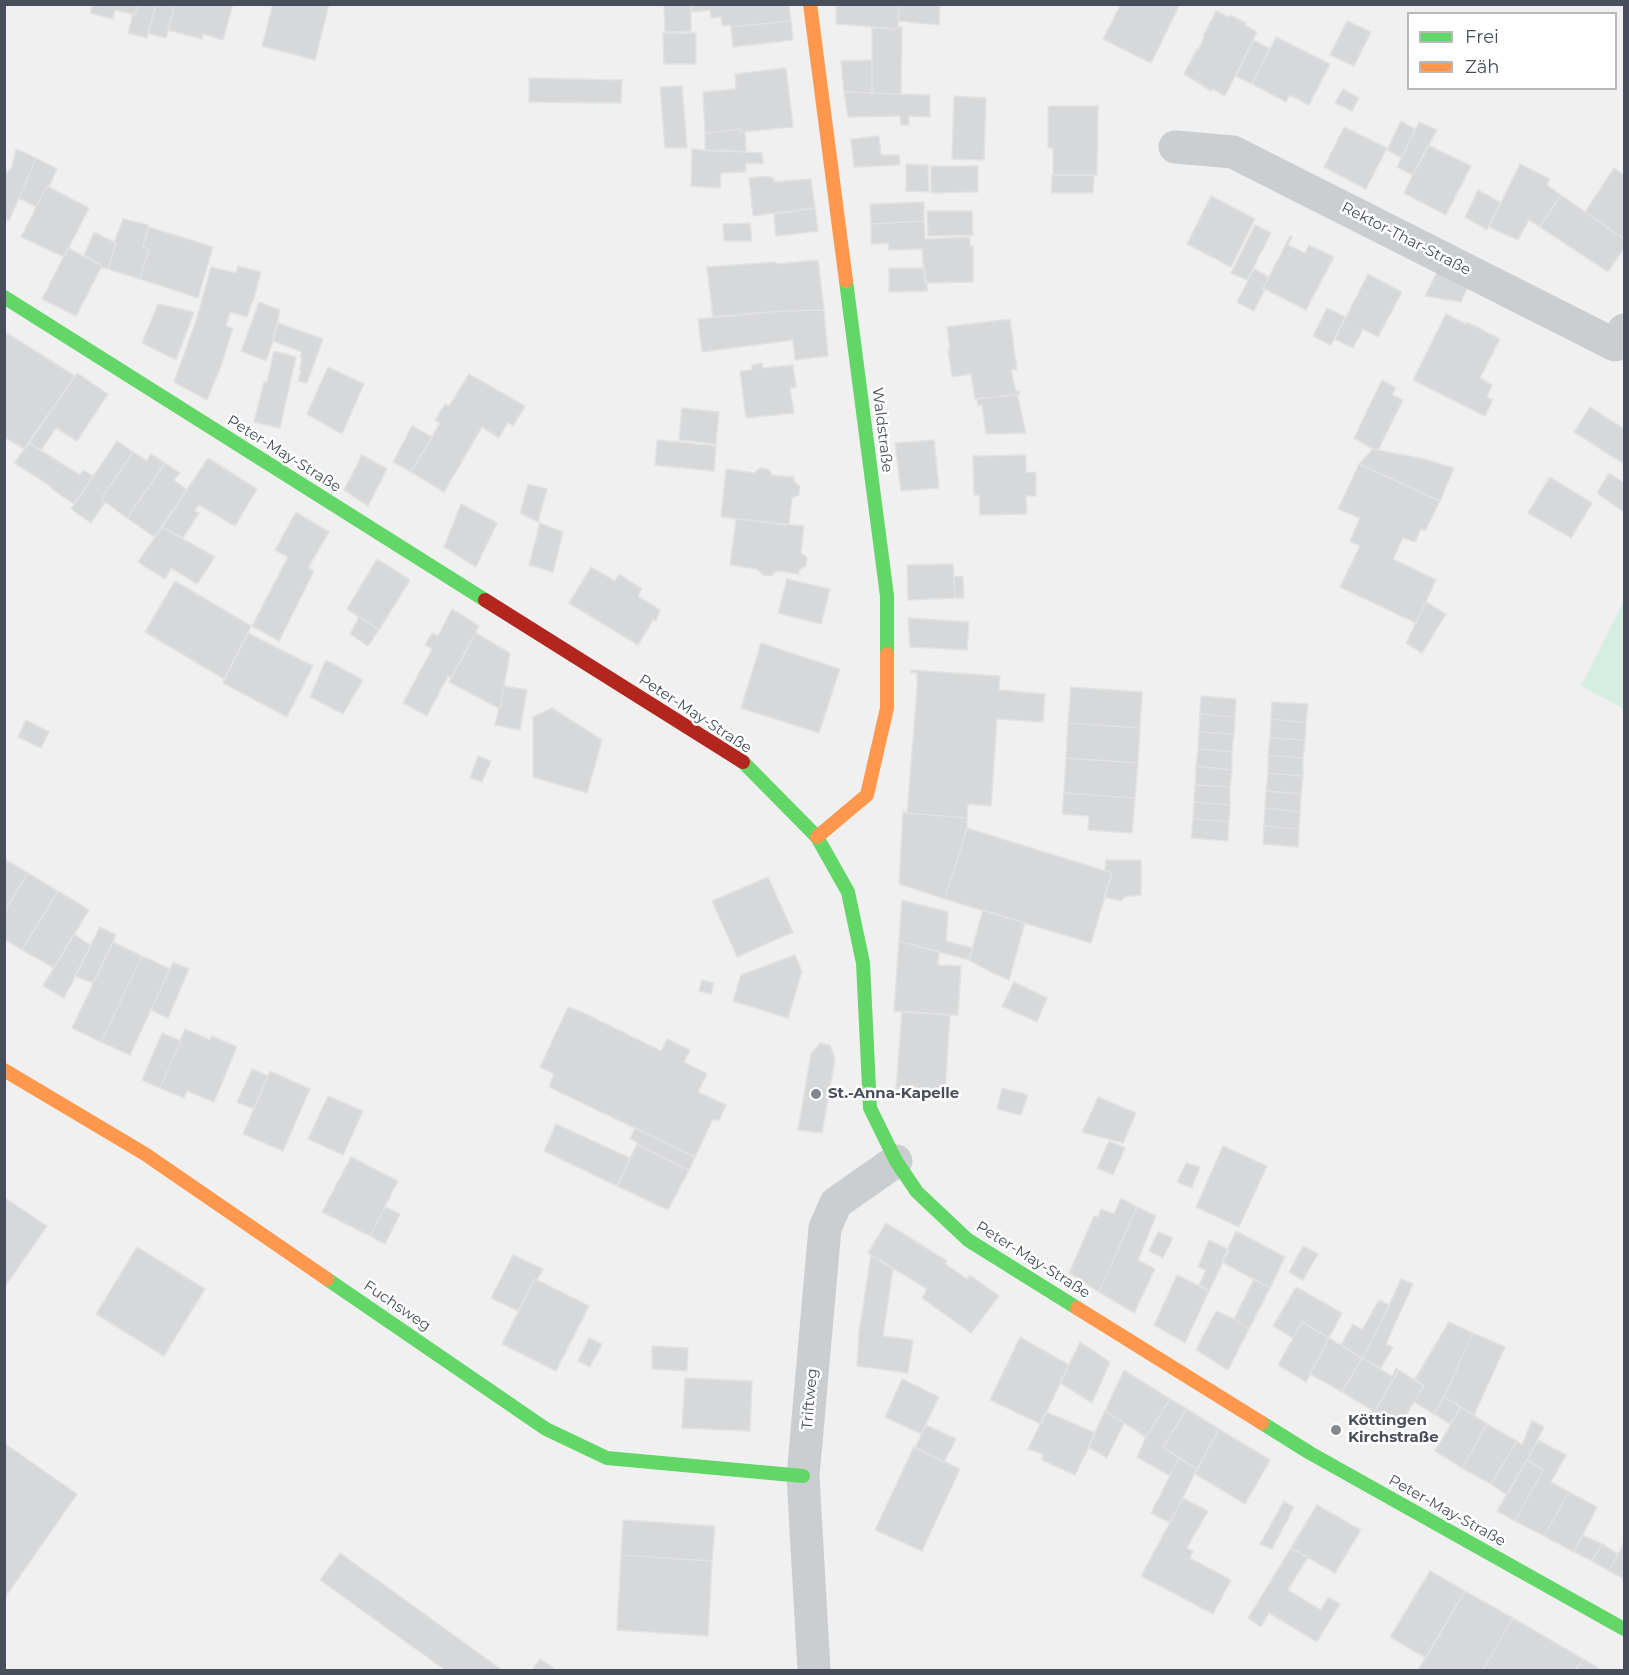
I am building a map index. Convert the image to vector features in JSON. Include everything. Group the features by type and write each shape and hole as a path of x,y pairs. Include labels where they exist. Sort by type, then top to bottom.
{"main road":[{"name":"Waldstraße","path":"810,4 887,596 887,708 867,795 818,837"},
{"name":"Peter-May-Straße","path":"4,297 743,762 818,837 848,892 863,963 870,1108 896,1161 917,1192 968,1240 1310,1453 1624,1629"},
{"name":"Fuchsweg","path":"4,1070 145,1154 546,1429 607,1458 803,1476"}],"street":[{"name":"Rektor-Thar-Straße","path":"1175,147 1233,152 1615,345 1624,330"},
{"name":"Triftweg","path":"814,1671 803,1476 825,1228 836,1203 896,1161"}],"green space":[{"path":"1624,600 1624,709 1581,686"}],"building":[{"path":"93,4 138,4 135,15 115,10 113,19 90,13"},
{"path":"138,4 156,4 147,38 128,33"},
{"path":"156,4 175,4 166,38 148,33"},
{"path":"175,4 233,4 223,40 203,34 202,39 168,30"},
{"path":"273,4 329,4 315,60 262,46"},
{"path":"664,4 691,4 691,31 665,32"},
{"path":"692,4 789,4 791,21 722,26 721,17 711,18 710,10 692,12"},
{"path":"836,4 899,4 898,29 836,24"},
{"path":"899,4 940,4 939,25 898,21"},
{"path":"1121,4 1180,4 1151,63 1103,39"},
{"path":"1216,11 1246,23 1245,25 1257,32 1225,96 1212,89 1211,91 1184,74"},
{"path":"791,21 793,40 733,47 731,27"},
{"path":"1347,21 1371,32 1354,66 1330,55"},
{"path":"902,27 901,94 872,93 872,28 898,29"},
{"path":"663,33 696,33 696,64 664,64"},
{"path":"1276,37 1330,64 1309,105 1290,95 1286,102 1252,84"},
{"path":"1253,40 1270,49 1252,84 1236,76"},
{"path":"872,60 872,93 844,92 841,61"},
{"path":"786,68 793,127 705,133 703,92 736,89 735,74"},
{"path":"529,78 622,80 621,103 529,102"},
{"path":"682,86 687,148 665,148 660,87"},
{"path":"1343,89 1359,98 1352,111 1335,103"},
{"path":"844,92 930,95 930,117 909,116 909,125 901,125 900,116 848,117"},
{"path":"954,96 986,98 984,160 952,159"},
{"path":"1048,106 1098,106 1097,175 1053,175 1053,148 1048,148"},
{"path":"1401,121 1415,129 1402,158 1387,150"},
{"path":"1419,122 1437,130 1413,175 1397,167"},
{"path":"1344,127 1387,148 1366,189 1324,167"},
{"path":"741,129 741,132 745,132 746,152 705,150 705,133"},
{"path":"879,136 881,155 899,155 900,165 854,167 851,139"},
{"path":"1428,145 1471,166 1446,215 1404,193"},
{"path":"16,149 36,158 9,221 4,218 4,170 8,172 12,166"},
{"path":"692,149 762,153 763,164 746,163 746,172 721,173 720,188 691,186"},
{"path":"36,158 57,169 36,207 19,198"},
{"path":"906,164 928,165 929,192 906,191"},
{"path":"1520,164 1550,179 1547,185 1561,195 1540,227 1529,220 1518,240 1489,227"},
{"path":"931,166 978,166 978,192 931,193"},
{"path":"1614,168 1624,175 1624,239 1585,212"},
{"path":"1052,175 1094,175 1093,193 1051,193"},
{"path":"770,176 774,178 774,182 811,179 815,208 753,216 749,178"},
{"path":"47,186 89,208 64,257 21,237"},
{"path":"1478,190 1501,203 1487,230 1465,217"},
{"path":"1561,195 1624,239 1624,248 1608,272 1540,227"},
{"path":"1211,196 1255,219 1231,267 1187,244"},
{"path":"924,202 924,221 871,224 870,204"},
{"path":"815,208 818,231 776,236 774,214"},
{"path":"927,211 972,211 973,235 928,236"},
{"path":"123,219 149,225 143,247 149,249 140,279 108,269"},
{"path":"924,221 925,239 970,237 970,246 973,246 973,282 925,283 922,249 889,250 888,243 871,244 871,224"},
{"path":"750,223 752,241 724,241 723,224"},
{"path":"1255,225 1271,233 1247,280 1231,273"},
{"path":"149,227 213,247 198,298 140,279 149,249 143,247"},
{"path":"94,232 116,243 108,269 101,268 102,266 84,255"},
{"path":"1290,236 1292,237 1288,245 1305,253 1309,245 1334,257 1306,310 1263,288"},
{"path":"68,248 102,266 76,316 42,299"},
{"path":"818,260 824,310 713,317 707,267"},
{"path":"238,266 261,272 247,317 230,312 226,326 233,328 207,400 174,382 196,321 211,267 236,273"},
{"path":"889,268 924,268 928,291 889,292"},
{"path":"1254,269 1269,277 1254,311 1237,302"},
{"path":"1438,270 1468,286 1461,302 1425,296"},
{"path":"1368,274 1402,292 1378,337 1363,329 1353,348 1335,339"},
{"path":"259,302 280,310 266,361 241,351"},
{"path":"158,304 194,312 176,360 142,343"},
{"path":"1327,308 1345,317 1331,345 1313,336"},
{"path":"824,310 828,356 795,360 793,340 702,352 698,319 780,311"},
{"path":"1446,314 1500,339 1480,378 1492,385 1487,397 1493,400 1485,416 1413,380"},
{"path":"1010,319 1017,370 1011,370 1016,391 1020,391 1020,394 975,399 971,374 952,377 947,327"},
{"path":"278,323 323,339 307,383 298,381 302,352 273,341"},
{"path":"7,333 75,376 24,449 4,437 4,337"},
{"path":"274,351 296,357 280,428 254,422"},
{"path":"762,363 763,368 793,365 796,387 790,388 794,413 746,418 740,371 752,370 752,365"},
{"path":"328,367 364,384 342,434 307,414"},
{"path":"77,373 108,394 77,441 56,428 41,450 29,443"},
{"path":"469,374 525,406 513,426 508,422 499,438 482,427 444,492 411,472 440,423 435,420 445,404 449,406"},
{"path":"1382,380 1396,388 1392,395 1403,400 1378,450 1354,438"},
{"path":"1017,394 1026,433 986,434 982,405 978,406 977,399"},
{"path":"1590,407 1624,429 1624,464 1574,432"},
{"path":"682,408 719,412 716,444 679,440"},
{"path":"412,426 432,437 411,472 393,462"},
{"path":"657,440 716,446 714,471 655,465"},
{"path":"934,440 939,488 901,491 895,443"},
{"path":"117,441 133,452 101,499 105,502 91,523 71,509"},
{"path":"29,443 80,475 84,470 93,476 74,504 14,463"},
{"path":"1373,449 1424,459 1454,468 1440,501 1359,464"},
{"path":"133,452 147,461 151,454 165,463 127,518 101,499"},
{"path":"362,455 387,469 368,506 344,490"},
{"path":"1026,455 1026,473 1036,472 1036,496 1026,496 1027,514 980,515 979,495 974,495 973,456"},
{"path":"208,458 257,489 235,526 199,505 195,511 199,513 183,538 162,527"},
{"path":"165,463 180,473 174,480 187,490 154,537 127,518"},
{"path":"1359,464 1440,501 1425,531 1421,529 1415,542 1403,538 1393,559 1436,580 1416,623 1340,587 1360,546 1350,541 1360,518 1338,509"},
{"path":"760,468 768,469 772,475 794,477 794,482 800,486 799,495 792,498 789,525 721,517 726,469 754,473"},
{"path":"1609,473 1624,483 1624,512 1597,493"},
{"path":"1550,477 1592,503 1571,538 1528,513"},
{"path":"528,484 547,489 538,522 520,513"},
{"path":"461,504 497,523 476,567 444,547"},
{"path":"296,512 329,532 308,568 314,571 279,641 252,626 288,557 275,550"},
{"path":"736,519 804,526 801,553 807,557 806,566 799,570 799,574 777,571 771,576 763,575 757,569 730,565"},
{"path":"540,523 563,532 553,572 529,565"},
{"path":"162,527 215,557 197,584 171,568 165,579 138,562"},
{"path":"377,559 410,580 379,630 347,609"},
{"path":"953,564 955,598 908,600 907,565"},
{"path":"591,567 615,581 619,574 642,589 638,596 660,610 656,621 653,620 638,645 569,603"},
{"path":"963,576 964,598 955,598 954,577"},
{"path":"787,579 830,589 821,624 778,613"},
{"path":"175,581 251,626 224,679 145,632"},
{"path":"1426,602 1446,614 1422,653 1406,643"},
{"path":"452,609 479,626 451,678 448,676 427,716 403,703 432,649 425,645 432,633 438,636"},
{"path":"359,617 379,630 368,646 350,634"},
{"path":"908,618 969,622 967,650 910,647"},
{"path":"248,633 313,666 287,717 223,683"},
{"path":"476,633 510,653 500,709 449,682"},
{"path":"761,643 840,669 819,733 741,708"},
{"path":"326,660 363,680 343,714 310,697"},
{"path":"911,670 1000,676 999,690 1045,694 1043,722 997,719 991,806 968,804 967,818 907,813 917,691 917,673 911,673"},
{"path":"504,686 527,690 520,730 495,725"},
{"path":"1071,687 1142,692 1140,728 1068,723"},
{"path":"1201,696 1236,699 1235,717 1200,714"},
{"path":"1272,702 1308,704 1306,723 1271,719"},
{"path":"552,708 602,740 587,793 533,777 533,717"},
{"path":"1200,714 1235,717 1234,734 1199,732"},
{"path":"1271,719 1306,723 1305,740 1270,738"},
{"path":"26,720 49,732 41,748 18,737"},
{"path":"1068,723 1140,728 1138,763 1066,758"},
{"path":"1199,732 1234,734 1232,752 1198,749"},
{"path":"1270,738 1305,740 1303,758 1268,755"},
{"path":"1198,749 1232,752 1232,770 1196,766"},
{"path":"1268,755 1303,758 1303,776 1268,773"},
{"path":"478,756 491,761 482,782 470,778"},
{"path":"1066,758 1138,763 1135,798 1064,793"},
{"path":"1196,766 1232,770 1230,787 1195,785"},
{"path":"1268,773 1303,776 1301,794 1266,791"},
{"path":"1195,785 1230,787 1230,805 1194,802"},
{"path":"1266,791 1301,794 1300,812 1265,808"},
{"path":"1064,793 1135,798 1132,833 1088,830 1089,816 1062,814"},
{"path":"1194,802 1230,805 1229,822 1193,819"},
{"path":"1265,808 1300,812 1299,829 1264,826"},
{"path":"903,811 967,818 967,828 945,899 899,884"},
{"path":"1193,819 1229,822 1228,841 1191,838"},
{"path":"1264,826 1299,829 1298,847 1263,844"},
{"path":"967,828 1112,873 1091,943 945,899"},
{"path":"4,859 28,873 4,912"},
{"path":"1106,860 1141,860 1141,895 1124,897 1122,901 1104,897 1112,873 1105,870"},
{"path":"28,873 58,891 22,950 4,939 4,912"},
{"path":"768,877 793,932 737,957 712,901"},
{"path":"58,891 89,910 54,968 22,950"},
{"path":"902,900 948,912 946,941 973,948 969,960 899,941"},
{"path":"983,910 1025,923 1009,980 969,960"},
{"path":"100,927 116,935 93,983 75,976"},
{"path":"74,934 91,946 64,998 43,986"},
{"path":"899,941 939,952 938,965 961,966 958,1015 894,1011"},
{"path":"113,942 142,956 101,1042 72,1028"},
{"path":"795,955 802,971 788,1018 733,1001 741,975"},
{"path":"142,956 170,969 130,1055 101,1042"},
{"path":"173,962 189,969 168,1018 151,1010"},
{"path":"702,980 714,983 711,994 699,991"},
{"path":"1014,982 1047,998 1037,1022 1002,1006"},
{"path":"568,1007 661,1051 667,1039 690,1050 684,1062 707,1074 698,1092 726,1105 719,1121 713,1119 695,1157 549,1087 554,1074 540,1067"},
{"path":"902,1012 950,1015 945,1092 896,1089"},
{"path":"185,1029 210,1040 212,1036 237,1047 214,1102 187,1091 184,1098 160,1088"},
{"path":"162,1033 181,1041 160,1088 142,1080"},
{"name":"St.-Anna-Kapelle","path":"820,1043 830,1045 835,1059 822,1133 798,1130 811,1054"},
{"path":"252,1069 268,1076 254,1109 237,1102"},
{"path":"270,1071 310,1089 283,1151 243,1134"},
{"path":"1002,1088 1028,1095 1021,1115 997,1109"},
{"path":"328,1096 363,1111 343,1155 308,1139"},
{"path":"1098,1097 1136,1113 1123,1143 1082,1132"},
{"path":"556,1124 630,1158 617,1186 544,1151"},
{"path":"635,1128 695,1157 689,1170 630,1139"},
{"path":"1109,1141 1125,1148 1113,1175 1097,1168"},
{"path":"637,1144 689,1170 668,1210 617,1186"},
{"path":"1223,1146 1267,1166 1239,1227 1196,1207"},
{"path":"351,1157 398,1181 370,1236 322,1212"},
{"path":"1186,1163 1200,1167 1192,1188 1177,1182"},
{"path":"4,1197 47,1226 4,1288"},
{"path":"1121,1198 1137,1207 1099,1292 1069,1273 1094,1216 1098,1217 1101,1209 1114,1214"},
{"path":"385,1207 400,1214 385,1244 370,1236"},
{"path":"1137,1207 1156,1216 1138,1260 1155,1269 1134,1313 1099,1292"},
{"path":"886,1223 947,1261 945,1264 967,1279 970,1275 999,1296 971,1333 922,1298 927,1289 868,1253"},
{"path":"1236,1231 1285,1257 1270,1288 1222,1262"},
{"path":"1158,1232 1173,1238 1163,1258 1149,1251"},
{"path":"1209,1240 1229,1250 1209,1291 1199,1285 1206,1270 1198,1267"},
{"path":"1303,1246 1318,1254 1303,1280 1289,1272"},
{"path":"137,1247 205,1289 164,1356 96,1314"},
{"path":"513,1255 543,1269 518,1311 491,1298"},
{"path":"871,1255 893,1269 883,1336 913,1340 908,1373 857,1366 859,1332"},
{"path":"1177,1275 1209,1291 1185,1343 1154,1325"},
{"path":"535,1279 589,1306 556,1371 502,1344"},
{"path":"1254,1279 1270,1288 1249,1329 1234,1319"},
{"path":"1401,1279 1413,1284 1386,1344 1393,1347 1381,1368 1362,1358"},
{"path":"1296,1287 1342,1313 1329,1338 1302,1322 1293,1338 1273,1326"},
{"path":"1379,1300 1389,1305 1362,1358 1341,1345 1353,1324 1362,1330"},
{"path":"1216,1311 1249,1329 1228,1370 1196,1350"},
{"path":"1302,1322 1329,1338 1306,1382 1278,1365"},
{"path":"1449,1322 1473,1333 1434,1414 1414,1402 1424,1386 1415,1379"},
{"path":"1473,1333 1505,1347 1474,1415 1444,1397"},
{"path":"1020,1337 1069,1365 1041,1424 990,1400"},
{"path":"589,1338 602,1344 590,1367 578,1361"},
{"path":"1329,1338 1362,1358 1342,1392 1310,1374"},
{"path":"1080,1342 1110,1362 1092,1403 1060,1383"},
{"path":"652,1346 688,1348 687,1371 652,1369"},
{"path":"1362,1358 1392,1376 1396,1368 1399,1370 1373,1414 1372,1410 1342,1392"},
{"path":"1124,1370 1170,1399 1146,1437 1105,1411"},
{"path":"1399,1370 1424,1386 1398,1428 1373,1414"},
{"path":"685,1378 752,1381 750,1431 682,1428"},
{"path":"902,1379 939,1397 921,1434 885,1417"},
{"path":"1444,1397 1461,1407 1450,1424 1434,1414"},
{"path":"1170,1399 1187,1409 1163,1447 1179,1458 1170,1476 1137,1457 1146,1437"},
{"path":"1461,1407 1487,1424 1462,1468 1435,1451"},
{"path":"1187,1409 1219,1429 1197,1469 1163,1447"},
{"path":"1105,1411 1124,1423 1107,1458 1088,1447"},
{"path":"1046,1412 1096,1433 1075,1475 1042,1460 1043,1454 1028,1449"},
{"path":"1532,1420 1544,1427 1507,1495 1491,1484 1517,1441 1522,1445"},
{"path":"1487,1424 1517,1441 1491,1484 1462,1468"},
{"path":"926,1425 956,1439 944,1462 915,1448"},
{"path":"1219,1429 1270,1460 1245,1504 1195,1474"},
{"path":"1538,1440 1566,1455 1551,1482 1569,1492 1544,1536 1515,1521 1543,1470 1527,1460"},
{"path":"4,1443 77,1494 4,1599"},
{"path":"914,1447 960,1469 922,1551 875,1530"},
{"path":"1179,1458 1197,1469 1170,1523 1151,1513"},
{"path":"1527,1460 1543,1470 1515,1521 1497,1511"},
{"path":"1569,1492 1597,1507 1574,1552 1544,1536"},
{"path":"1183,1498 1208,1511 1187,1548 1193,1551 1190,1558 1231,1580 1213,1614 1141,1576"},
{"path":"1284,1501 1294,1507 1272,1549 1260,1544"},
{"path":"1317,1505 1361,1530 1335,1573 1291,1548"},
{"path":"623,1520 715,1526 712,1561 621,1555"},
{"path":"1582,1535 1602,1544 1592,1561 1574,1552"},
{"path":"1624,1543 1624,1579 1609,1571"},
{"path":"1602,1544 1618,1554 1609,1571 1592,1561"},
{"path":"1291,1548 1308,1557 1288,1590 1321,1610 1328,1597 1340,1604 1317,1642 1269,1613 1261,1627 1248,1618"},
{"path":"340,1553 502,1670 445,1670 320,1580"},
{"path":"621,1555 712,1561 708,1636 617,1630"},
{"path":"1430,1571 1465,1591 1426,1658 1390,1637"},
{"path":"1465,1591 1513,1618 1483,1670 1418,1670"},
{"path":"1513,1618 1583,1659 1576,1670 1483,1670"},
{"path":"540,1659 556,1670 532,1670"},
{"path":"1583,1659 1602,1670 1576,1670"}],"traffic: fast":[{"path":"846,281 887,596 887,654"},
{"path":"4,297 485,600"},
{"path":"743,762 817,837 848,892 863,963 870,1108 896,1161 917,1192 968,1240 1077,1308"},
{"path":"327,1279 546,1429 607,1458 803,1476"},
{"path":"1262,1423 1310,1453 1624,1629"}],"traffic: slow":[{"path":"810,4 846,281"},
{"path":"817,837 867,795 887,708 887,654"},
{"path":"4,1070 145,1154 327,1279"},
{"path":"1077,1308 1262,1423"}],"traffic: jam":[{"path":"485,600 743,762"}],"place":[{"name":"St.-Anna-Kapelle","path":"816,1094"},
{"name":"Köttingen Kirchstraße","path":"1336,1430"}]}
